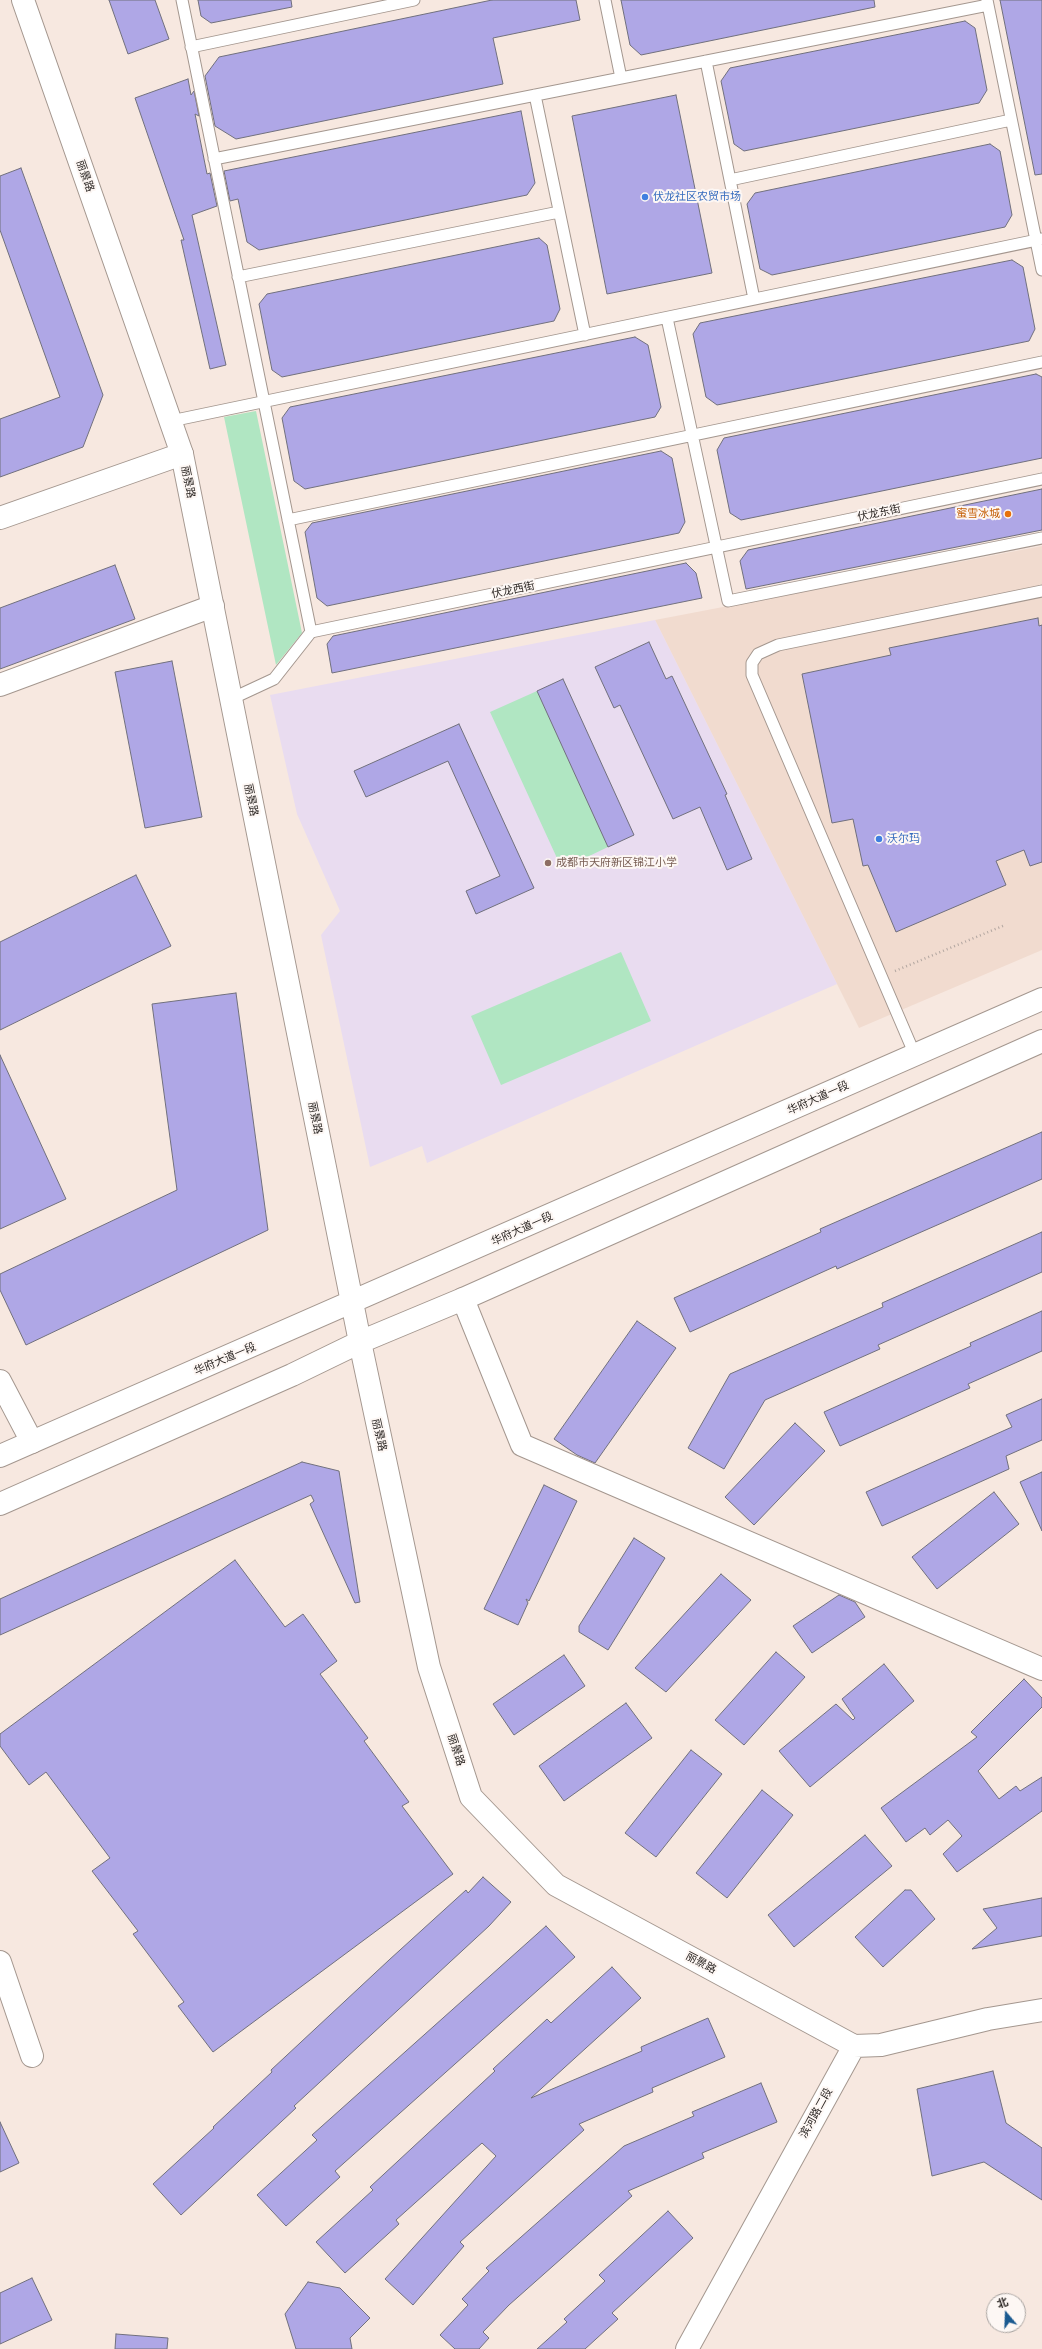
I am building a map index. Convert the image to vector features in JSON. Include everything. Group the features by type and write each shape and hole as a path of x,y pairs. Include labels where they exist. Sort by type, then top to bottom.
{"street":[{"name":"丽景路","path":"23,0 182,454 352,1304 429,1667 471,1797 556,1885 854,2046"},
{"path":"0,518 182,454"},
{"path":"0,684 213,606"},
{"name":"华府大道一段","path":"0,1456 352,1304 1042,999"},
{"path":"0,1504 292,1375 360,1342 463,1299 1042,1040"},
{"path":"463,1299 522,1445 1042,1668"},
{"path":"0,1381 32,1442"},
{"path":"0,1962 32,2056"},
{"path":"854,2046 881,2045 988,2019 1042,2010"},
{"name":"滨河路二段","path":"687,2349 854,2046"}],"lane":[{"path":"182,0 311,632 274,679 231,699"},
{"path":"191,46 414,0"},
{"path":"605,0 620,78"},
{"path":"214,159 706,61 987,2 1011,120 1039,239 1042,270"},
{"path":"706,61 754,299"},
{"path":"535,95 585,335"},
{"path":"730,180 1011,120"},
{"path":"238,277 559,212"},
{"path":"171,421 1039,239"},
{"path":"667,318 728,601 1042,538"},
{"path":"288,520 1042,362"},
{"name":"伏龙东街","path":"716,547 1042,479"},
{"name":"伏龙西街","path":"311,632 716,547"},
{"path":"915,1055 752,675 752,663 758,654 778,645 1042,591"}],"path":[{"path":"882,977 1005,925"}],"shaded area":[{"path":"1042,546 1042,950 859,1028 655,620"},
{"name":"成都市天府新区锦江小学","path":"655,620 837,984 427,1163 422,1146 370,1167 321,935 340,911 297,814 270,695"}],"green space":[{"path":"256,411 302,633 276,665 224,417"},
{"path":"537,691 608,847 562,869 490,712"},
{"path":"621,952 651,1021 501,1085 471,1016"}],"building":[{"path":"109,0 155,0 169,39 128,54"},
{"path":"198,0 291,0 292,7 211,23 201,16"},
{"path":"492,0 576,0 580,20 493,38 503,84 236,139 215,126 205,76 219,57"},
{"path":"621,0 874,0 875,7 641,55 630,45"},
{"path":"1000,0 1042,0 1042,174 1035,175"},
{"path":"965,21 975,28 987,90 979,103 744,151 734,144 721,81 730,68"},
{"path":"188,79 191,95 194,91 199,116 195,114 207,174 210,173 217,206 192,215 226,365 210,369 181,240 184,240 135,98"},
{"path":"676,95 712,273 607,294 572,116"},
{"path":"521,111 535,183 527,195 259,250 247,242 238,199 230,201 224,171"},
{"path":"990,144 1000,151 1012,215 1005,227 772,275 760,269 747,204 755,193"},
{"path":"21,168 103,395 83,447 0,477 0,419 60,397 0,230 0,176"},
{"path":"539,238 547,245 560,309 554,321 282,377 272,370 259,304 267,294"},
{"path":"1012,260 1023,267 1035,329 1029,341 717,405 706,397 693,334 700,323"},
{"path":"635,337 648,345 661,407 655,417 305,489 294,481 282,418 290,407"},
{"path":"1036,374 1042,377 1042,458 741,520 730,513 717,450 724,438"},
{"path":"661,451 672,458 685,522 679,533 327,606 317,598 305,532 312,523"},
{"path":"1042,489 1042,530 746,589 740,561 748,550"},
{"path":"686,563 696,573 702,598 332,673 327,644 333,636"},
{"path":"115,565 135,619 0,669 0,608"},
{"path":"1038,618 1039,626 1042,625 1042,862 1030,866 1024,850 996,861 1006,885 896,932 868,865 863,866 853,819 832,823 802,674 891,655 889,648"},
{"path":"649,642 666,679 672,676 727,794 725,795 752,859 727,870 700,807 673,819 620,705 614,708 595,667"},
{"path":"172,661 202,817 145,828 115,672"},
{"path":"563,679 634,835 608,847 537,691"},
{"path":"459,724 534,888 476,914 466,891 500,876 448,761 366,797 354,771"},
{"path":"136,875 171,946 0,1030 0,942"},
{"path":"236,993 268,1230 26,1345 0,1290 0,1274 177,1190 152,1004"},
{"path":"0,1055 66,1199 0,1229"},
{"path":"1042,1132 1042,1179 837,1269 836,1266 690,1332 674,1298 821,1232 820,1229"},
{"path":"1042,1232 1042,1272 878,1345 880,1349 765,1400 724,1469 688,1448 730,1374 883,1307 882,1303"},
{"path":"1042,1311 1042,1351 968,1384 970,1388 840,1446 824,1412 971,1346 970,1343"},
{"path":"637,1321 676,1348 595,1463 577,1455 554,1439"},
{"path":"1042,1399 1042,1440 1006,1456 1009,1469 882,1526 866,1492 1012,1427 1006,1415"},
{"path":"795,1423 825,1451 754,1525 725,1497"},
{"path":"302,1462 339,1471 360,1602 355,1603 310,1504 314,1501 311,1495 0,1635 0,1599"},
{"path":"1042,1472 1042,1531 1020,1482"},
{"path":"544,1485 577,1501 529,1601 526,1599 528,1603 518,1625 484,1609"},
{"path":"994,1492 1019,1524 937,1589 912,1557"},
{"path":"634,1538 665,1558 608,1650 579,1632 579,1626"},
{"path":"235,1560 285,1627 303,1614 337,1661 320,1674 368,1738 364,1741 409,1802 402,1806 453,1874 213,2052 178,2006 184,2002 133,1934 138,1931 92,1871 110,1858 46,1772 29,1785 0,1746 0,1734"},
{"path":"721,1574 751,1600 666,1692 635,1668"},
{"path":"839,1595 855,1602 865,1617 812,1653 793,1626"},
{"path":"776,1652 805,1677 744,1745 715,1720"},
{"path":"564,1655 585,1686 514,1735 493,1704"},
{"path":"884,1664 914,1701 810,1787 779,1751 836,1704 853,1720 855,1718 842,1699"},
{"path":"1024,1679 1042,1698 1042,1707 978,1771 999,1799 1016,1786 1020,1791 1042,1777 1042,1811 957,1872 943,1854 962,1836 948,1820 930,1835 925,1828 906,1842 881,1808 977,1737 971,1732"},
{"path":"626,1703 652,1738 564,1801 539,1766"},
{"path":"691,1750 722,1774 656,1857 625,1833"},
{"path":"762,1790 793,1815 727,1898 696,1873"},
{"path":"865,1835 892,1866 794,1947 768,1915"},
{"path":"483,1877 511,1902 489,1926 294,2106 296,2108 181,2215 153,2184 272,2072 271,2070 389,1960 466,1890 468,1893"},
{"path":"905,1890 911,1890 935,1919 883,1967 855,1937"},
{"path":"1042,1898 1042,1936 972,1949 997,1928 983,1909"},
{"path":"546,1926 575,1957 335,2171 340,2177 286,2226 257,2195 317,2140 312,2135"},
{"path":"612,1967 641,1998 531,2098 642,2051 641,2047 708,2018 725,2057 652,2088 653,2092 579,2124 584,2130 460,2242 464,2246 413,2305 385,2279 496,2156 482,2143 396,2220 399,2224 345,2273 316,2242 373,2190 370,2187 495,2071 493,2069 547,2019 551,2023"},
{"path":"993,2071 1006,2123 1042,2148 1042,2200 984,2162 932,2176 917,2089"},
{"path":"761,2083 777,2122 702,2153 704,2158 628,2191 632,2196 509,2305 483,2332 489,2338 479,2349 455,2349 440,2335 468,2305 462,2299 489,2271 486,2268 624,2146 694,2116 692,2112"},
{"path":"0,2122 19,2163 0,2172"},
{"path":"668,2211 693,2238 612,2313 618,2319 585,2349 537,2349 567,2322 564,2319 605,2281 599,2275"},
{"path":"32,2278 52,2320 0,2344 0,2293"},
{"path":"308,2282 340,2288 370,2318 350,2338 352,2349 296,2349 285,2314"},
{"path":"116,2334 168,2338 167,2349 115,2349"}],"place":[{"name":"伏龙社区农贸市场","path":"645,197"},
{"name":"蜜雪冰城","path":"1008,514"},
{"name":"沃尔玛","path":"879,839"},
{"name":"成都市天府新区锦江小学","path":"548,863"}]}
